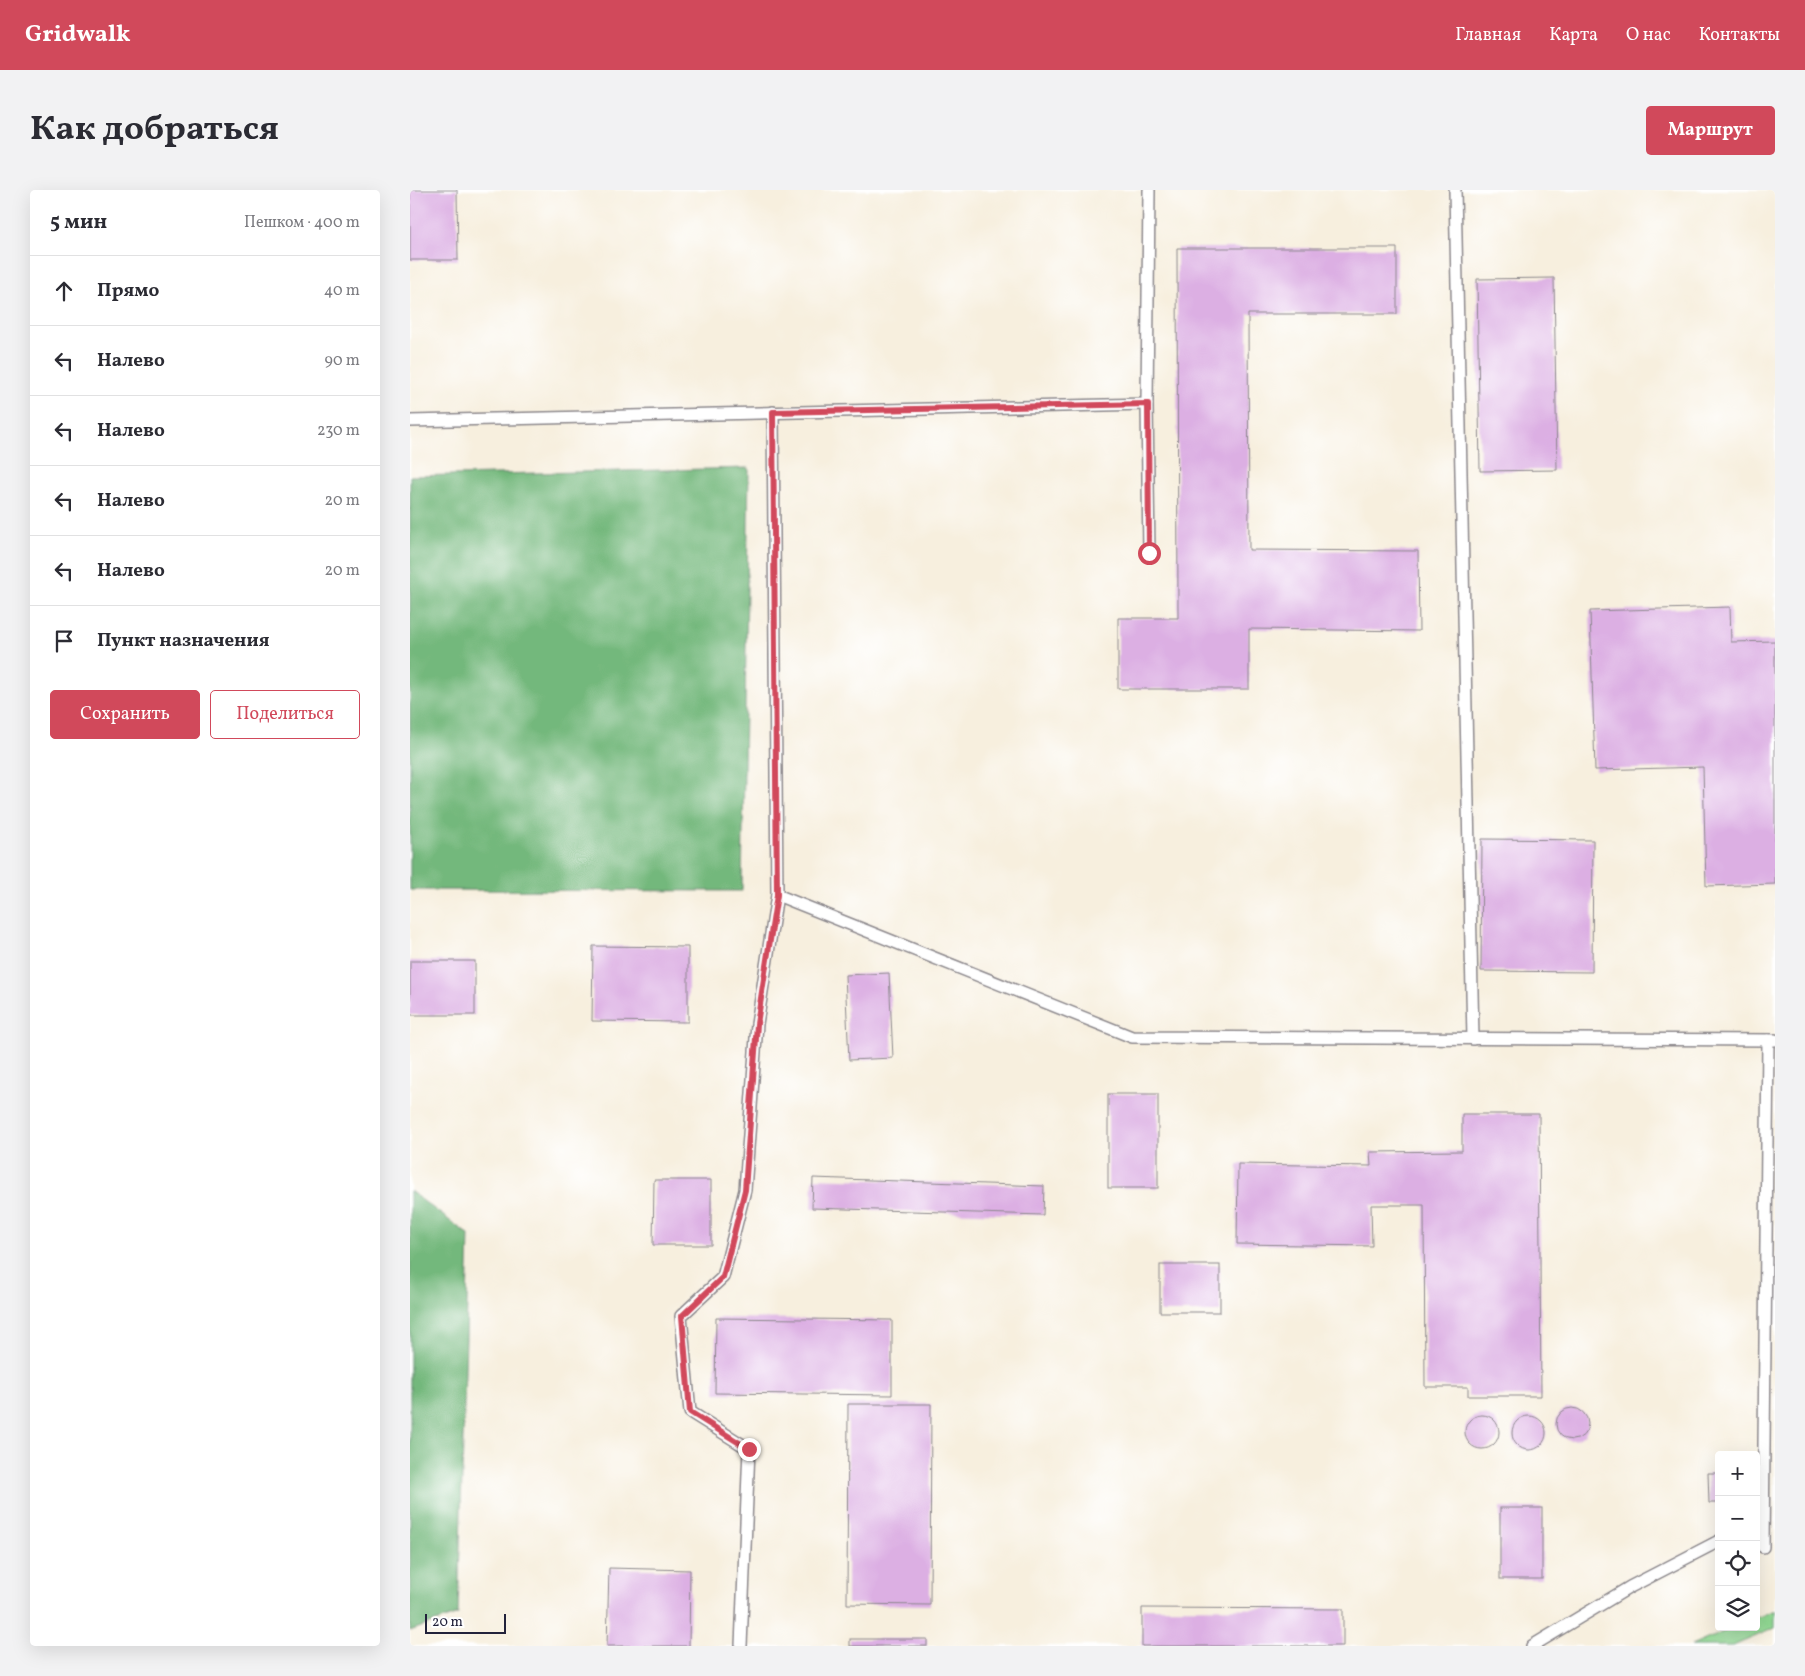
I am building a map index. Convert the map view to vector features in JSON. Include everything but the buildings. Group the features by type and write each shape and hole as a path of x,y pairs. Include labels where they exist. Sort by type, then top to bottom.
{"lane":[{"path":"1149,190 1149,553"},
{"path":"1455,190 1473,1039"},
{"path":"410,421 1148,404"},
{"path":"741,1646 749,1449 690,1412 682,1316 723,1277 745,1190 757,1024 777,895 773,412"},
{"path":"777,895 1132,1036 1772,1040 1770,1419 1760,1520 1763,1548"},
{"path":"1532,1646 1630,1587 1715,1543"}],"green space":[{"path":"749,468 742,891 410,890 410,476"},
{"path":"410,1191 469,1235 458,1614 410,1631"},
{"path":"1775,1610 1775,1628 1733,1646 1691,1646 1726,1631 1760,1631 1760,1616"}],"route":[{"path":"749,1449 690,1412 682,1316 723,1277 745,1190 757,1024 777,895 773,412 1148,404 1149,553"}]}
